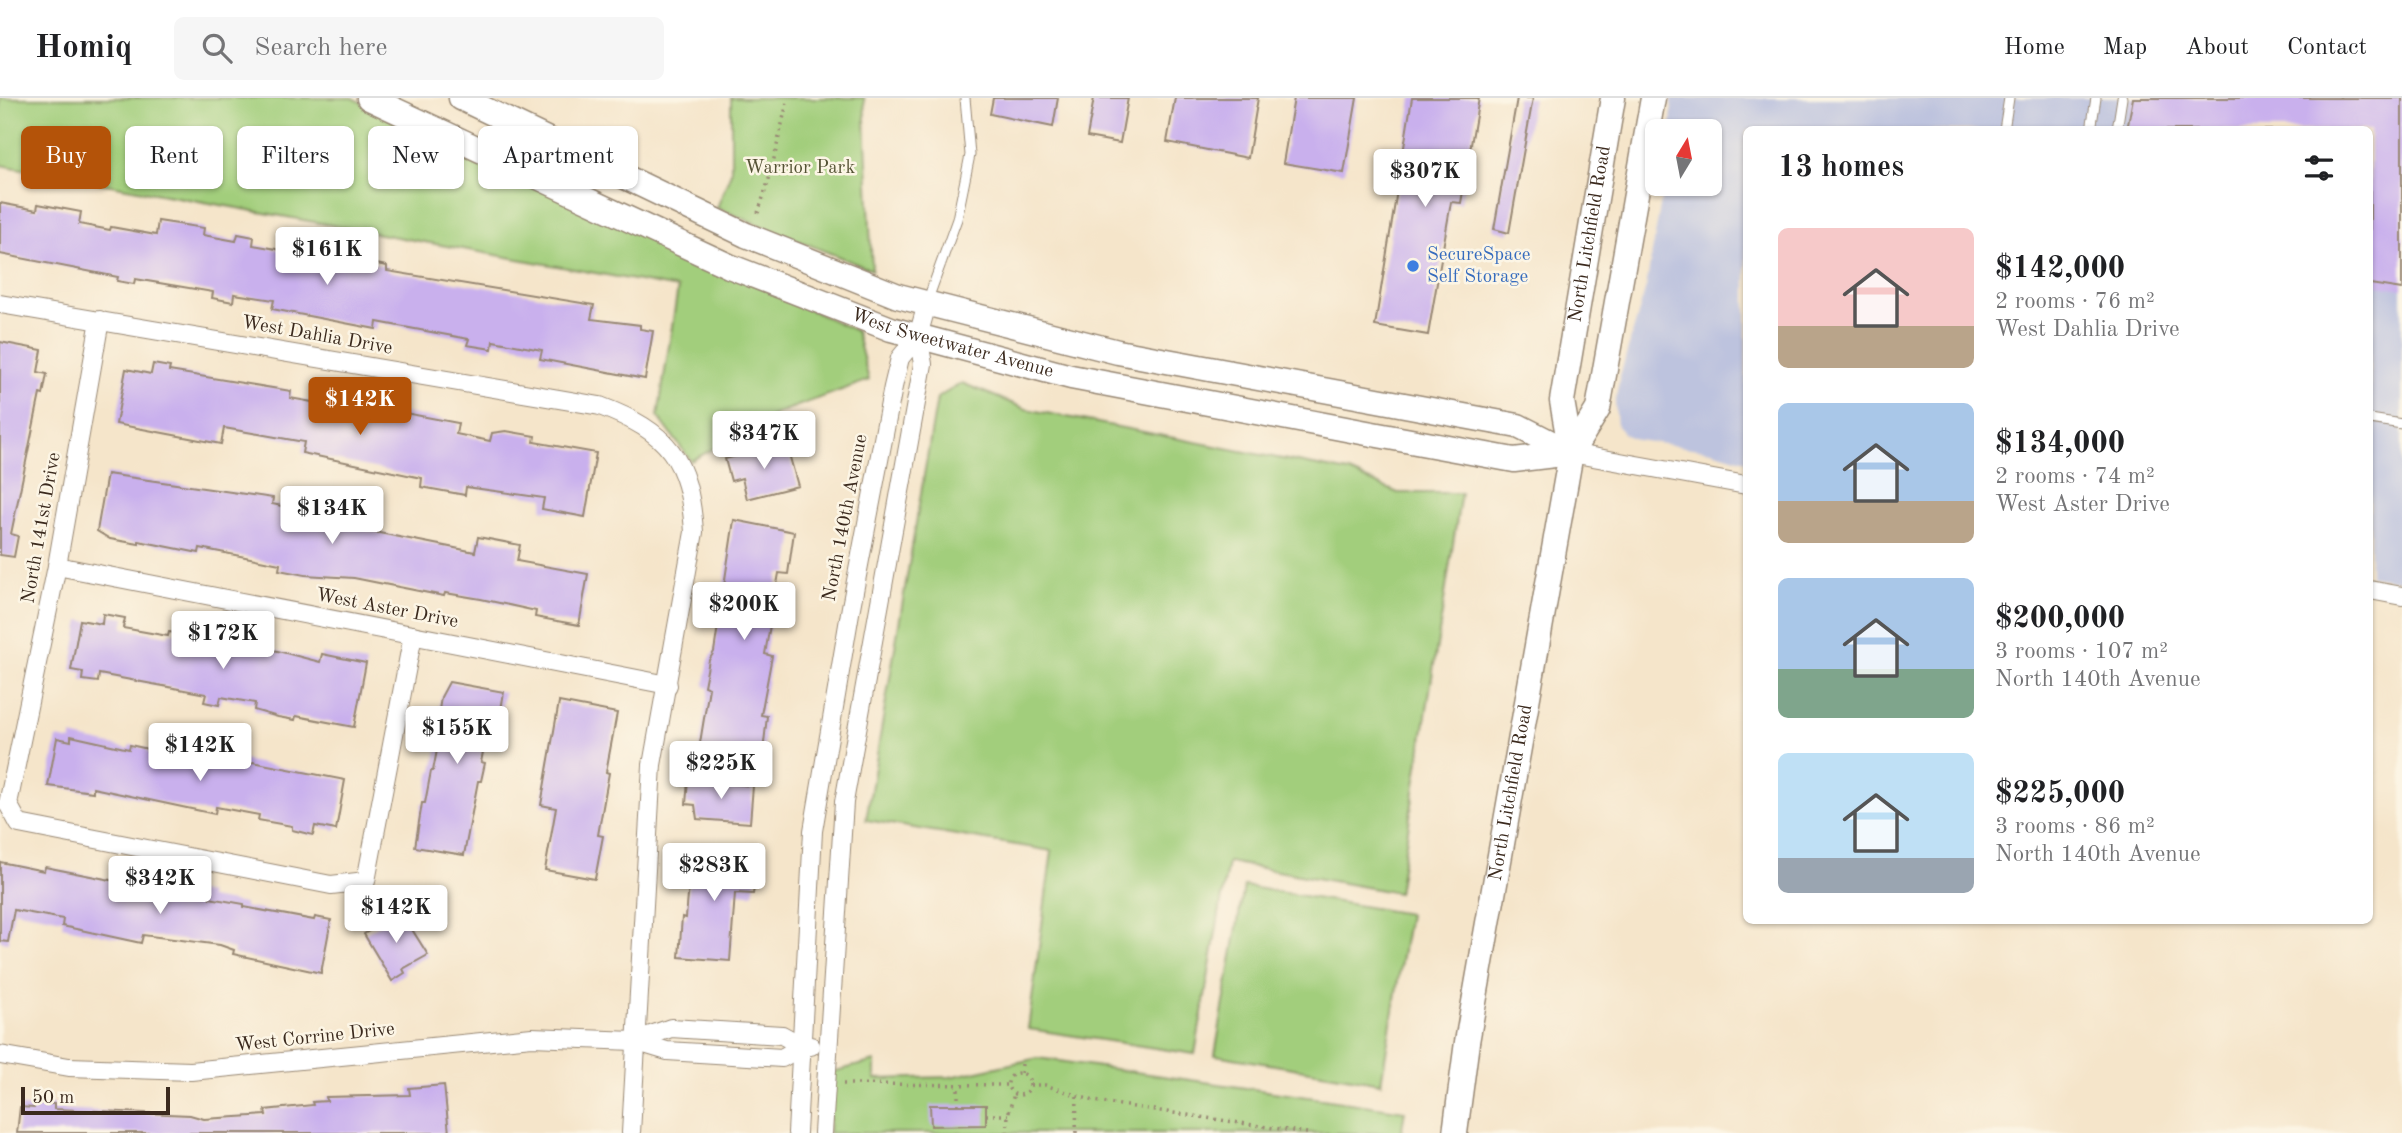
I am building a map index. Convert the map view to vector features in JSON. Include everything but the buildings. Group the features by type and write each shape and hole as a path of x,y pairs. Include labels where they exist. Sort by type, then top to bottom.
{"street":[{"name":"West Sweetwater Avenue","path":"369,98 729,266 853,316 918,336 1070,377 1514,460 1571,453"},
{"name":"West Sweetwater Avenue","path":"461,98 746,235 848,277 927,304 1118,352 1518,426 1571,453 1743,484"},
{"name":"North Litchfield Road","path":"1455,1133 1467,1042 1571,453 1562,401 1613,98"},
{"name":"North Litchfield Road","path":"1571,453 1598,409 1653,98"},
{"name":"West Dahlia Drive","path":"0,304 600,407 634,419 660,438 685,472 694,532 668,685"},
{"name":"North 140th Avenue","path":"797,1133 810,860 819,790 893,387 900,358 918,336 927,304"},
{"name":"North 141st Drive","path":"100,320 57,566 8,804 19,824 331,886 366,880 413,635"},
{"name":"North 140th Avenue","path":"823,1133 844,802 923,364 918,336"},
{"name":"West Aster Drive","path":"57,566 668,685"},
{"path":"2373,591 2402,596"},
{"path":"631,1133 634,1041 652,765 668,685"},
{"name":"West Corrine Drive","path":"0,1055 69,1067 191,1071 531,1037 634,1041 671,1028 782,1035 802,1046 827,1047"}],"lane":[{"path":"927,304 957,219 970,155 965,98"},
{"path":"2005,126 2010,98"},
{"path":"2092,126 2096,98"},
{"path":"2118,126 2122,98"},
{"path":"2373,419 2402,424"}],"path":[{"path":"758,213 770,176 788,98"},
{"path":"1021,1073 1023,1064"},
{"path":"1008,1085 1011,1077 1021,1073"},
{"path":"1014,1094 1026,1093 1030,1085 1027,1077 1021,1073"},
{"path":"841,1084 1008,1085"},
{"path":"958,1084 958,1105"},
{"path":"1007,1133 1008,1115 1014,1094 1008,1085"},
{"path":"1030,1085 1045,1086 1094,1101 1307,1133"},
{"path":"1076,1133 1077,1096"},
{"path":"986,1115 1008,1115"}],"shaded area":[{"path":"1672,98 2402,98 2402,581 2373,576 2373,126 1743,126 1743,460 1712,451 1637,440 1624,434 1617,426 1615,403 1620,376 1646,287 1662,196 1722,196 1722,119 1671,119"}],"green space":[{"path":"0,98 352,98 413,126 368,126 368,189 464,189 464,150 478,156 478,189 549,189 856,331 869,380 778,413 691,461 658,416 678,288 132,189 223,189 223,126 125,126 125,188 111,185 111,126 21,126 21,169 0,165"},
{"name":"Warrior Park","path":"731,98 864,98 872,270 717,208 731,172"},
{"path":"962,383 1026,409 1349,472 1398,493 1461,493 1398,893 1228,862 1195,1054 1028,1029 1052,851 866,820 937,398"},
{"path":"1244,886 1409,914 1381,1083 1215,1055"},
{"path":"1038,1058 1405,1111 1401,1133 829,1133 832,1072 875,1061 875,1079 950,1077"}],"place":[{"name":"SecureSpace Self Storage","path":"1413,266"}]}
